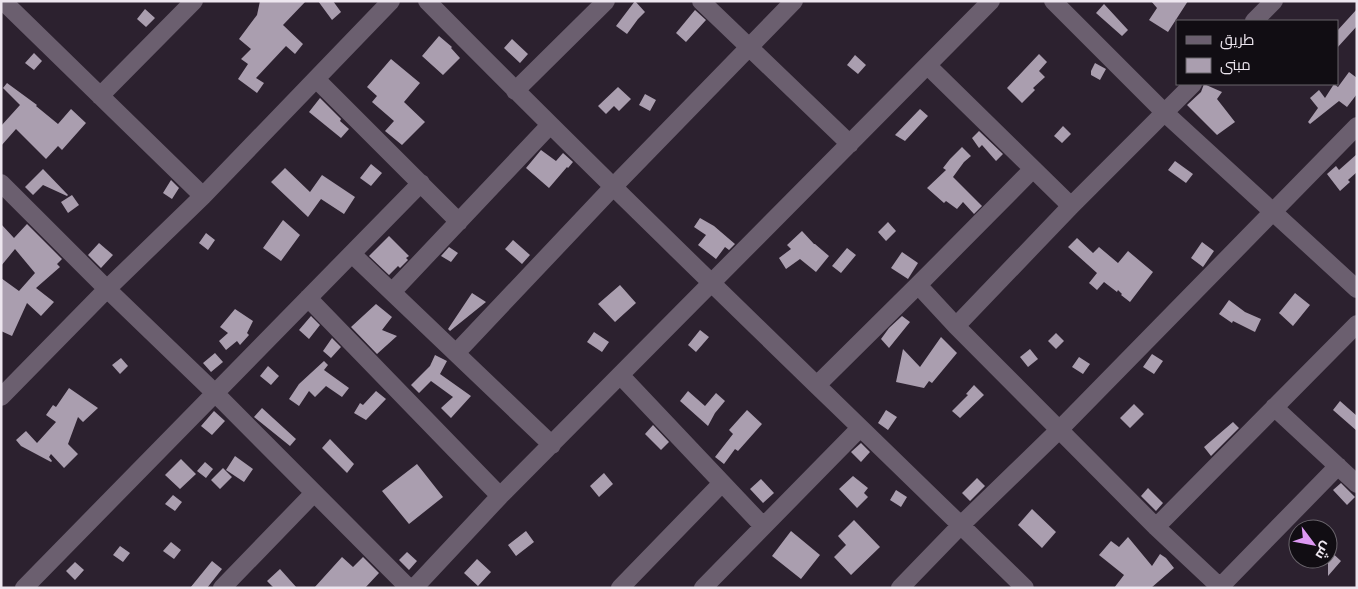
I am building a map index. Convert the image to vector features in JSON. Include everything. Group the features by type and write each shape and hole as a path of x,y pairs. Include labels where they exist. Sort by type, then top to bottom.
{"street":[{"path":"100,96 194,1"},
{"path":"5,385 108,289 203,196 392,1"},
{"path":"428,1 515,91 1025,588"},
{"path":"515,91 606,1"},
{"path":"701,1 850,144"},
{"path":"456,353 613,187 794,1"},
{"path":"414,588 500,496 991,1"},
{"path":"1053,1 1165,113 1357,290"},
{"path":"8,3 203,196"},
{"path":"928,66 1071,206"},
{"path":"316,79 459,222"},
{"path":"956,326 1071,206 1192,85"},
{"path":"392,292 550,125"},
{"path":"900,588 961,525 1060,430 1357,126"},
{"path":"816,385 1033,168"},
{"path":"1,183 215,393 409,588"},
{"path":"24,588 421,183"},
{"path":"352,254 552,445"},
{"path":"918,285 956,326 1156,527 1219,587 1338,466"},
{"path":"308,298 500,496"},
{"path":"1156,527 1357,324"},
{"path":"620,376 763,526"},
{"path":"1274,407 1357,484"},
{"path":"703,588 860,428"},
{"path":"620,588 722,483"},
{"path":"222,588 314,493"}],"building":[{"path":"260,1 306,1 283,25 303,44 295,54 286,46 256,78 264,83 257,93 238,79 248,64 241,59 251,49 239,39 257,15"},
{"path":"318,1 333,1 341,12 332,20"},
{"path":"635,1 645,12 627,34 616,26"},
{"path":"1151,1 1188,1 1168,32 1149,20 1157,8"},
{"path":"1104,4 1128,30 1122,36 1096,13"},
{"path":"145,9 155,18 146,27 137,19"},
{"path":"1357,9 1357,26 1338,47 1338,30"},
{"path":"695,10 706,20 686,42 676,33"},
{"path":"439,36 452,47 460,58 443,75 422,56"},
{"path":"512,39 528,54 520,63 504,48"},
{"path":"34,53 42,61 34,70 25,63"},
{"path":"1039,54 1047,62 1039,71 1045,77 1033,88 1035,90 1022,103 1007,88"},
{"path":"855,55 866,65 858,74 847,65"},
{"path":"391,59 420,83 404,102 425,122 402,145 385,131 394,121 372,102 377,96 367,87"},
{"path":"1095,63 1106,69 1100,80 1091,75"},
{"path":"1349,72 1357,78 1357,94 1347,107 1339,101 1310,124 1308,122 1318,108 1310,98 1319,90 1325,98 1333,85 1338,87"},
{"path":"7,83 37,105 58,124 71,109 86,123 62,150 58,146 46,159 16,129 1,146 1,126 20,105 3,88"},
{"path":"1204,85 1206,85 1222,92 1217,99 1235,122 1217,135 1187,105 1201,92"},
{"path":"618,87 631,99 619,111 614,106 606,114 598,106"},
{"path":"645,94 656,100 650,111 639,105"},
{"path":"320,98 349,129 341,138 309,112"},
{"path":"920,109 928,116 905,141 895,135"},
{"path":"1063,126 1071,134 1062,143 1054,136"},
{"path":"979,131 1003,154 996,161 982,145 979,148 972,138"},
{"path":"962,147 971,156 953,177 982,206 974,214 963,202 957,209 946,201 944,203 927,188 946,170 943,168"},
{"path":"541,150 556,161 563,153 573,162 549,188 526,168"},
{"path":"1357,154 1357,172 1340,191 1327,174 1336,166 1339,170"},
{"path":"1175,161 1193,174 1186,183 1168,170"},
{"path":"371,164 382,173 371,186 360,178"},
{"path":"285,168 310,192 322,175 355,197 344,214 321,199 308,217 271,182"},
{"path":"43,169 67,196 43,185 33,195 25,187"},
{"path":"171,180 179,188 172,199 163,193"},
{"path":"72,195 79,205 68,213 61,202"},
{"path":"700,218 714,226 735,244 729,250 725,247 716,259 698,245 706,235 694,227"},
{"path":"283,220 300,235 281,261 263,248"},
{"path":"888,222 896,231 886,241 878,232"},
{"path":"1,224 14,238 27,224 62,259 57,264 60,267 36,288 54,302 41,316 27,303 12,336 1,331 1,278 19,291 35,273 15,249 1,266"},
{"path":"802,231 829,256 816,272 800,259 786,269 779,258 791,249 787,245"},
{"path":"206,233 215,240 208,250 199,243"},
{"path":"389,236 409,256 406,258 408,260 400,268 398,266 389,275 369,256"},
{"path":"1077,238 1093,253 1099,247 1118,263 1128,251 1153,272 1130,302 1118,290 1117,292 1104,282 1097,290 1089,283 1097,273 1068,247"},
{"path":"513,240 530,255 522,264 505,249"},
{"path":"1202,242 1214,251 1203,267 1191,258"},
{"path":"99,243 113,255 101,268 88,255"},
{"path":"449,247 458,253 451,262 441,256"},
{"path":"847,248 856,255 841,273 832,266"},
{"path":"902,252 918,263 908,279 891,268"},
{"path":"620,285 636,303 615,322 598,304"},
{"path":"472,293 486,302 450,331 448,329"},
{"path":"1295,293 1310,305 1293,326 1279,313"},
{"path":"1229,300 1245,312 1261,319 1255,332 1233,321 1232,323 1219,314"},
{"path":"376,304 392,317 382,330 397,336 377,354 351,327"},
{"path":"235,309 253,321 247,333 249,335 240,345 237,341 226,350 219,341 228,333 220,327"},
{"path":"311,316 320,325 309,339 299,330"},
{"path":"902,316 910,322 889,348 881,339 889,328"},
{"path":"700,330 709,337 696,352 688,345"},
{"path":"594,332 609,342 602,352 587,342"},
{"path":"1056,333 1064,341 1056,349 1048,341"},
{"path":"941,337 957,353 932,383 929,381 924,388 896,382 903,349 920,367"},
{"path":"332,338 341,347 331,358 323,351"},
{"path":"1030,349 1038,359 1028,367 1020,357"},
{"path":"215,353 223,362 211,372 203,363"},
{"path":"1152,354 1163,361 1154,374 1143,367"},
{"path":"435,355 447,361 440,374 471,396 451,418 441,408 453,397 431,381 419,393 411,385 430,366"},
{"path":"1079,357 1090,364 1083,374 1072,367"},
{"path":"121,358 128,366 120,374 112,365"},
{"path":"324,361 328,365 324,370 349,388 342,397 326,386 315,397 309,391 299,406 289,399 299,384"},
{"path":"268,366 279,376 271,385 260,376"},
{"path":"974,385 984,395 960,418 952,411 968,395 966,394"},
{"path":"69,388 98,408 83,422 78,417 68,444 78,454 64,468 51,454 49,457 51,462 21,446 16,440 26,431 37,443 56,422 46,415 53,405 56,407"},
{"path":"376,391 386,399 366,420 354,413 360,403 363,405"},
{"path":"688,391 705,406 716,393 725,401 715,413 708,426 680,401"},
{"path":"1340,401 1357,416 1357,431 1333,410"},
{"path":"1134,404 1144,414 1130,428 1120,418"},
{"path":"262,408 296,439 290,446 254,417"},
{"path":"747,410 762,424 738,451 735,449 724,464 715,457 733,434 729,430"},
{"path":"886,410 897,417 888,430 878,423"},
{"path":"214,411 225,421 212,435 201,426"},
{"path":"1233,422 1239,428 1211,456 1204,447"},
{"path":"653,425 669,442 661,450 645,434"},
{"path":"330,439 354,464 347,473 322,448"},
{"path":"861,443 870,452 861,462 851,452"},
{"path":"235,456 253,469 244,482 226,470"},
{"path":"181,459 196,474 180,489 165,475"},
{"path":"205,462 213,469 206,478 197,471"},
{"path":"417,464 443,497 409,524 382,491"},
{"path":"223,468 232,477 220,489 211,480"},
{"path":"604,473 613,484 599,497 590,486"},
{"path":"853,476 868,488 864,493 868,497 857,508 839,489"},
{"path":"977,478 985,486 970,501 962,493"},
{"path":"761,479 774,493 763,503 750,489"},
{"path":"1341,483 1355,497 1347,505 1333,490"},
{"path":"1148,488 1163,503 1156,511 1141,496"},
{"path":"896,490 907,497 901,507 890,500"},
{"path":"173,495 182,502 175,511 165,504"},
{"path":"1032,509 1056,532 1042,548 1018,525"},
{"path":"854,520 880,547 851,575 834,557 846,545 838,536"},
{"path":"526,531 534,542 516,556 508,545"},
{"path":"791,531 820,555 801,579 772,556"},
{"path":"1128,537 1152,566 1160,554 1174,568 1151,588 1114,588 1124,575 1099,555 1111,541 1119,547"},
{"path":"171,542 181,550 174,559 163,551"},
{"path":"120,546 130,553 123,562 113,555"},
{"path":"407,552 417,561 409,570 399,560"},
{"path":"342,557 353,567 363,557 379,573 365,588 314,588"},
{"path":"477,559 491,572 478,586 464,573"},
{"path":"212,561 222,569 207,588 190,588"},
{"path":"75,562 84,570 75,580 66,571"},
{"path":"280,569 297,588 274,588 267,581"},
{"path":"1328,569 1334,569 1328,576"}]}
